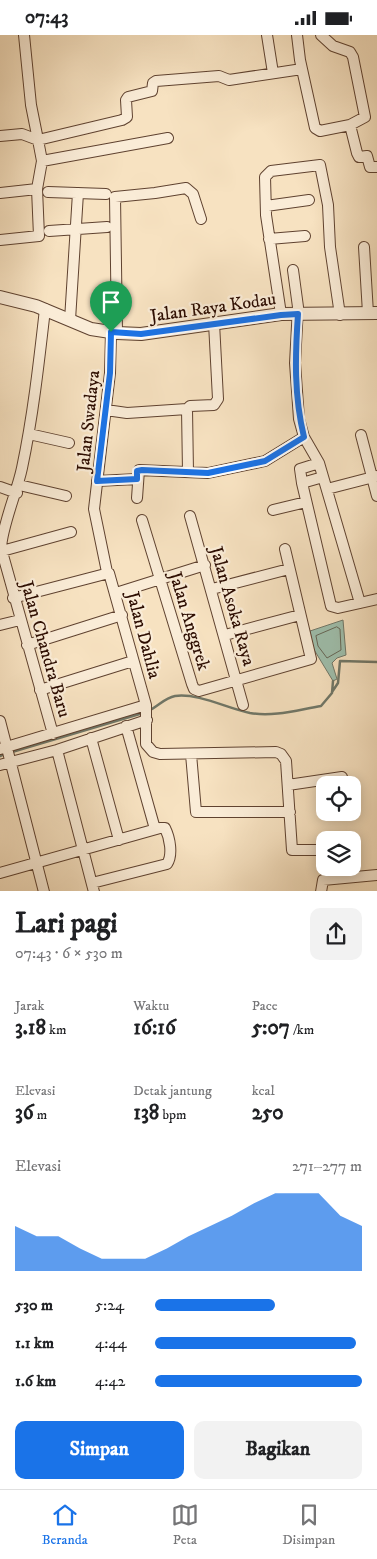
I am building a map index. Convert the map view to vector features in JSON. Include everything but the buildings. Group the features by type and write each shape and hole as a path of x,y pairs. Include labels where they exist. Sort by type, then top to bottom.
{"street":[{"path":"0,240 39,236 37,189 42,161 31,105 24,35"},
{"path":"267,35 273,73"},
{"path":"297,35 302,69 315,128 320,131 350,125 366,117 350,52 333,45 321,35"},
{"path":"0,136 22,135 38,140 122,120 127,117 126,100 128,97 152,91 153,83 156,81 219,76 229,80 302,69"},
{"path":"350,125 359,157 367,156 370,167 377,167"},
{"path":"42,161 168,138"},
{"path":"281,315 269,239 265,177 268,173 322,166 328,205 330,247 340,315"},
{"name":"Jalan Swadaya","path":"108,573 95,513 114,333 115,197 186,187 193,194 201,219"},
{"path":"0,193 37,189"},
{"path":"48,192 106,194"},
{"path":"70,320 78,193"},
{"path":"266,206 309,200"},
{"path":"49,231 107,227"},
{"path":"269,239 305,236"},
{"path":"364,247 372,313"},
{"path":"293,270 298,314 295,363 296,395 304,437 319,463 324,477 360,603"},
{"name":"Jalan Raya Kodau","path":"0,297 45,309 91,329 114,333 141,334 281,315 372,313"},
{"name":"Jalan Chandra Baru","path":"45,309 29,434 18,489 1,535 2,551 14,598 53,734"},
{"path":"106,411 127,413 187,409 190,406 214,405 218,399 214,323"},
{"path":"187,409 188,472"},
{"path":"29,434 69,443"},
{"path":"361,435 374,477 377,496"},
{"path":"137,498 137,471 208,473 265,461 304,437"},
{"path":"319,463 300,469 331,606 338,608 377,599"},
{"path":"302,483 324,477"},
{"path":"327,489 374,477"},
{"path":"97,481 137,479"},
{"path":"0,487 66,495"},
{"path":"273,510 306,502"},
{"name":"Jalan Asoka Raya","path":"190,516 225,635 243,705"},
{"name":"Jalan Anggrek","path":"142,520 194,689 199,691 237,681"},
{"path":"2,551 71,532"},
{"path":"237,681 311,659 285,549"},
{"path":"116,593 205,565"},
{"path":"212,589 289,569"},
{"path":"14,598 108,573"},
{"name":"Jalan Dahlia","path":"108,573 116,593 147,712 146,744 152,753 191,754"},
{"path":"27,645 122,615"},
{"path":"225,635 300,615"},
{"path":"0,625 20,620"},
{"path":"40,690 133,661"},
{"path":"8,753 57,750 126,726 147,712"},
{"path":"0,765 8,753 53,734 147,712"},
{"path":"0,721 44,891"},
{"path":"126,726 155,829"},
{"path":"91,738 120,840"},
{"path":"0,873 83,850 120,840 155,829 162,828 167,831 170,853 167,864 93,887 83,850 57,750"},
{"path":"290,812 196,812 191,754 276,752 285,757 288,785 290,812 292,851 316,850"},
{"path":"288,785 316,781"},
{"path":"361,875 377,875"},
{"path":"321,891 328,876"}],"water":[{"path":"343,620 346,655 337,658 332,663 337,679 333,681 313,648 310,631"}],"waterway":[{"path":"332,692 338,683 340,661 377,662"},
{"path":"148,711 171,697 184,696 203,699 250,713 286,713 321,706 332,693 333,681"},
{"path":"12,752 143,713"},
{"path":"0,756 7,753"}],"route":[{"path":"298,314 295,363 296,395 299,419 304,437 286,450 265,461 247,463 208,473 139,470 137,471 137,479 97,481 110,373 111,332 141,334 298,314"}]}
